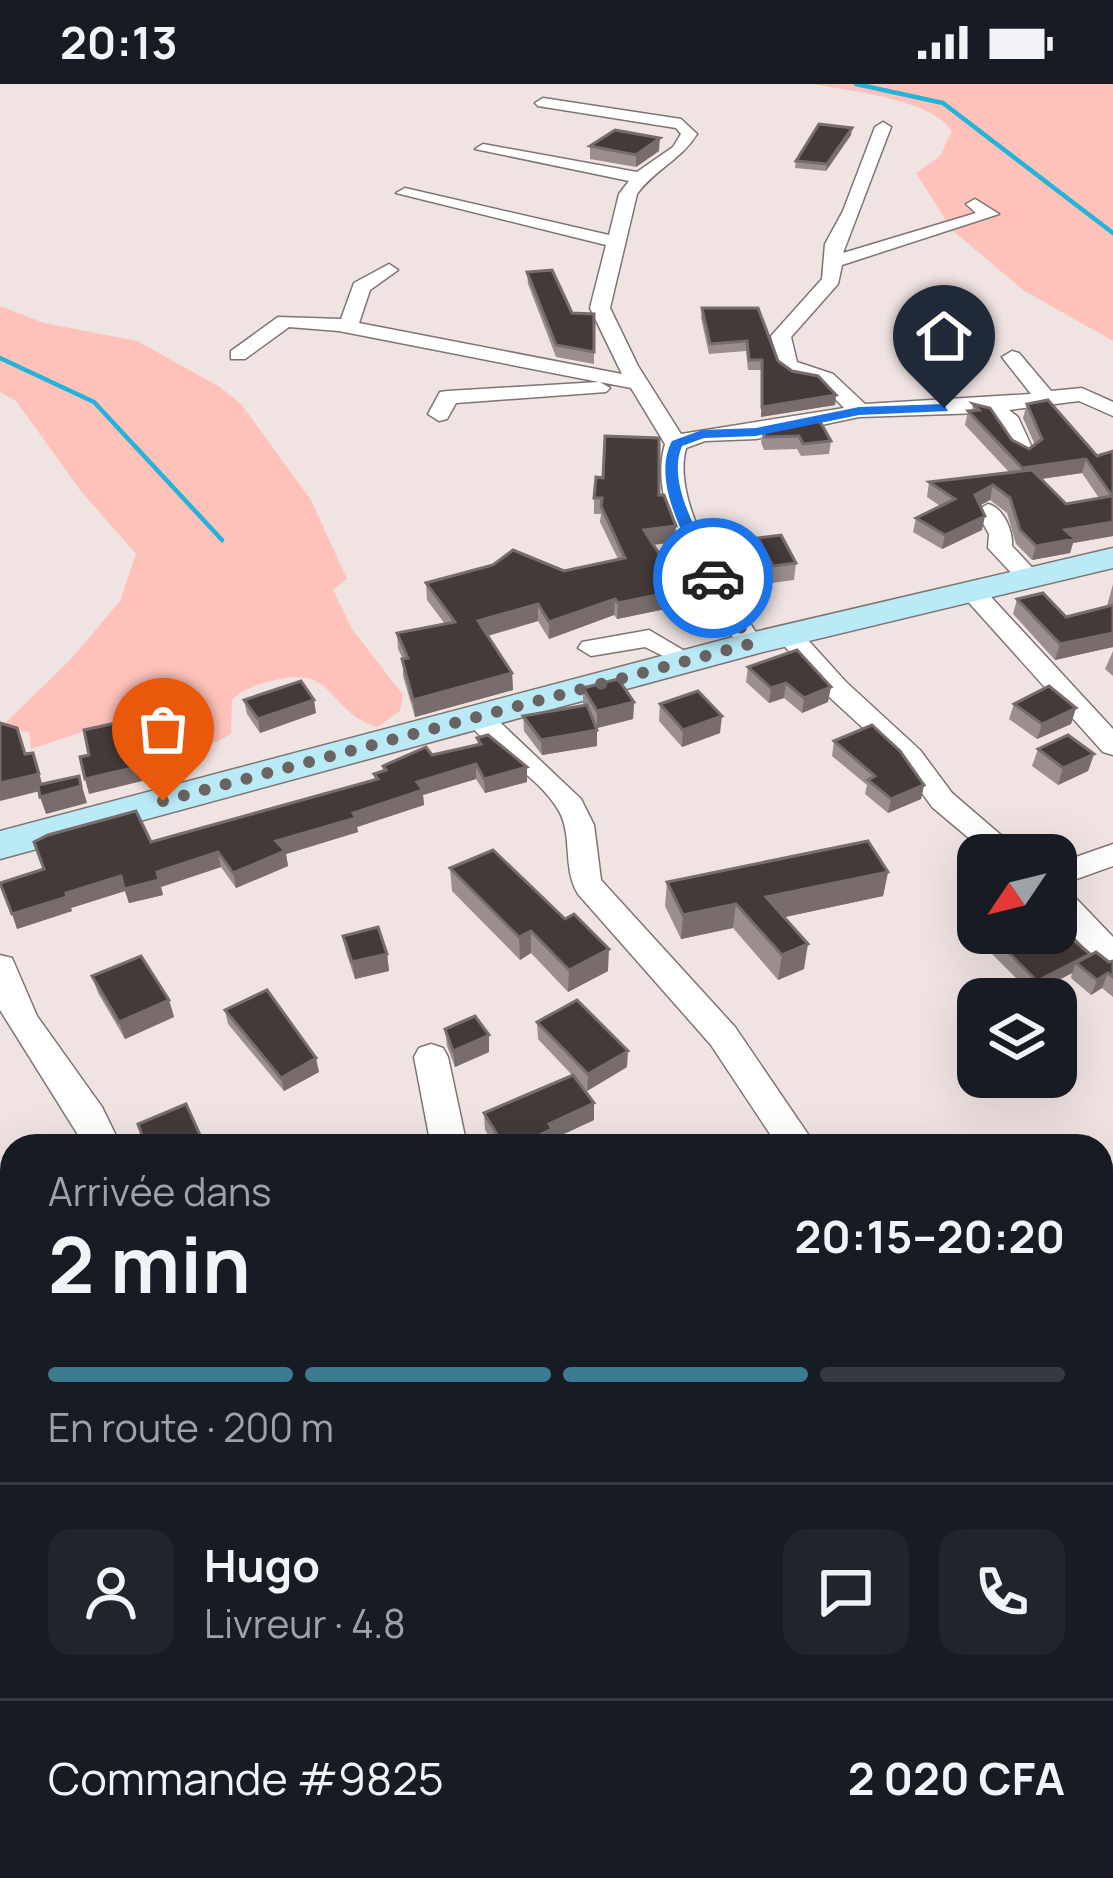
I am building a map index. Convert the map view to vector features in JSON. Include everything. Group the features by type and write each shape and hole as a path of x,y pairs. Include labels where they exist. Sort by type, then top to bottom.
{"street":[{"path":"543,103 681,124 689,134 679,150 640,178 620,210 600,308 631,382 676,444"},
{"path":"859,411 826,378 788,366 781,336 831,280 834,244 852,212 884,128"},
{"path":"483,149 640,178"},
{"path":"405,193 615,242"},
{"path":"835,261 990,214 975,204"},
{"path":"349,327 361,287 389,270"},
{"path":"238,355 285,321 349,327 631,382"},
{"path":"1012,357 1046,399"},
{"path":"439,414 448,397 586,391 631,382"},
{"path":"750,644 684,521 670,458 676,444 702,434 756,432 859,411 986,406 1082,394 1113,410"},
{"path":"986,406 1007,417 1023,452"},
{"path":"988,511 1001,534 1000,548 1029,577"},
{"path":"0,845 687,660 1113,558"},
{"path":"971,590 1113,746"},
{"path":"789,635 836,688 910,756 942,800 983,834"},
{"path":"591,649 649,638 687,660"},
{"path":"477,716 490,736 567,800 579,821 580,873 723,1036 790,1134"},
{"path":"1077,868 1113,854"},
{"path":"1077,919 1113,958"},
{"path":"0,967 8,997 99,1134"},
{"path":"431,1057 447,1134"}],"shaded area":[{"path":"812,84 1113,84 1113,341 1023,290 952,230 916,173 940,156 952,131 942,120 888,98"},
{"path":"0,306 44,323 137,341 220,387 241,404 311,500 347,579 333,590 352,629 403,695 400,711 377,727 347,710 319,683 290,677 236,696 231,734 217,742 200,742 165,711 149,710 31,749 29,732 0,728 69,661 120,601 136,554 80,490 16,401 0,392"}],"building":[{"path":"819,124 852,128 827,164 796,161"},
{"path":"615,130 660,138 636,155 590,146"},
{"path":"552,270 572,313 594,314 594,352 556,345 527,272"},
{"path":"702,308 758,308 778,361 792,371 818,376 836,395 762,407 762,360 749,360 747,341 710,344"},
{"path":"1048,400 1097,456 1113,451 1113,522 1065,530 1075,539 1036,546 1020,530 1010,498 993,485 975,495 985,516 945,535 916,518 955,499 929,482 1032,470 1066,504 1112,496 1086,459 1022,468 968,411 979,410 973,404 990,408 1012,440 1029,449 1042,439 1027,404"},
{"path":"818,418 831,441 803,444 799,436 765,437 763,430"},
{"path":"605,436 659,438 659,495 664,495 676,526 644,530 682,590 618,603 615,599 549,622 538,604 478,621 512,673 413,700 402,659 408,658 397,633 455,622 426,583 493,565 513,550 564,571 625,558 601,506 602,498 594,498 596,477 603,478"},
{"path":"781,535 796,563 773,566 758,538"},
{"path":"1043,593 1066,617 1113,605 1113,633 1060,644 1017,599"},
{"path":"797,650 831,687 804,698 786,683 771,688 748,667"},
{"path":"618,679 634,702 597,711 583,688"},
{"path":"301,681 314,700 258,719 244,700"},
{"path":"1049,686 1076,708 1042,724 1014,704"},
{"path":"698,691 722,716 683,730 660,704"},
{"path":"587,705 597,730 541,740 523,716"},
{"path":"161,713 179,757 85,779 80,757 89,755 84,730"},
{"path":"0,723 17,728 25,754 33,753 39,774 0,783"},
{"path":"872,725 900,751 924,785 891,799 868,780 875,776 834,741"},
{"path":"488,735 527,767 484,779 476,764 417,782 423,790 353,813 356,818 276,841 285,851 233,873 218,852 157,872 159,880 124,889 121,876 12,914 0,883 44,869 34,842 48,835 136,811 151,842 378,779 374,774 386,770 383,766 426,747 432,755 481,744 477,738"},
{"path":"1068,735 1094,754 1063,768 1038,749"},
{"path":"79,776 81,786 40,797 38,785"},
{"path":"868,841 888,872 766,897 808,944 782,955 736,904 683,915 667,882"},
{"path":"493,850 565,919 574,914 609,949 569,970 531,931 519,937 450,868"},
{"path":"378,927 387,954 352,962 343,936"},
{"path":"1077,943 1090,954 1043,978 1034,978 1010,954 1077,954"},
{"path":"1096,952 1113,961 1113,977 1108,973 1097,980 1076,963"},
{"path":"141,956 169,1000 119,1022 92,976"},
{"path":"267,990 316,1058 281,1078 225,1010"},
{"path":"577,1000 628,1051 588,1074 537,1022"},
{"path":"475,1016 489,1035 453,1051 445,1029"},
{"path":"573,1075 594,1103 549,1124 552,1129 541,1134 497,1134 484,1113"},
{"path":"186,1104 200,1134 142,1134 138,1124"}],"waterway":[{"path":"856,84 943,103 1113,233"},
{"path":"0,358 94,402 222,540"}],"way so far":[{"path":"163,801 750,644 713,578"}],"route":[{"path":"713,578 678,501 670,458 676,444 702,434 756,432 859,411 944,408"}]}
